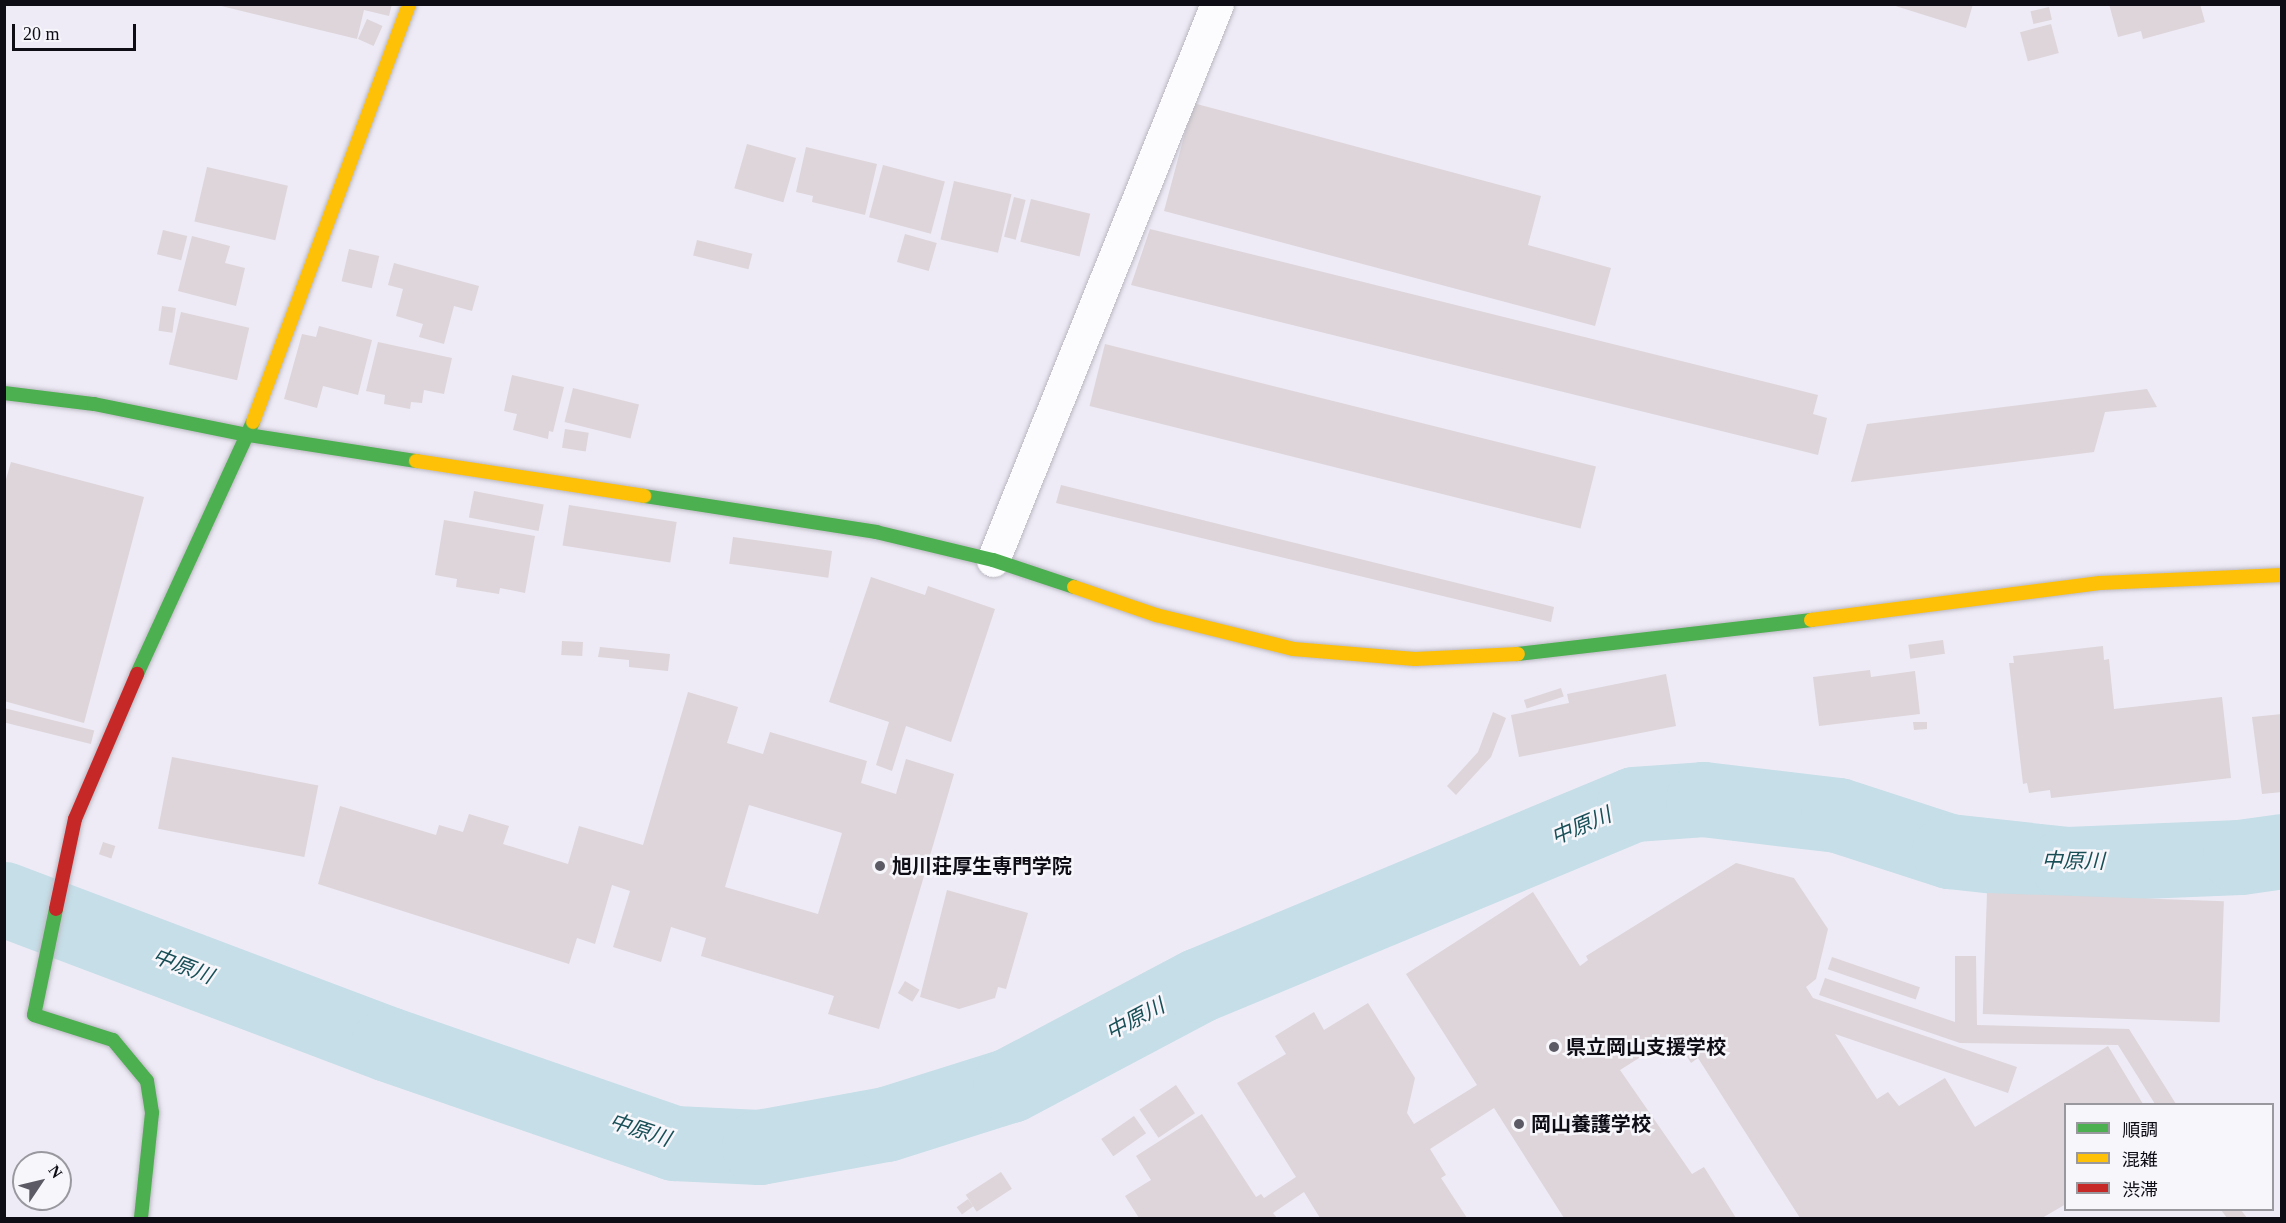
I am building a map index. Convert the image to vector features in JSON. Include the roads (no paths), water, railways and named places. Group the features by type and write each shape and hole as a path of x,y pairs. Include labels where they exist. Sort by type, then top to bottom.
{"street":[{"path":"141,1218 152,1113 147,1081 113,1040 34,1016 75,819 149,647 248,435 410,4"},
{"path":"993,560 1217,4"},
{"path":"4,393 94,404 248,435 744,509 876,532 993,560 1155,615 1293,649 1415,659 1558,652 2100,583 2282,575"}],"waterway":[{"name":"中原川","path":"4,899 388,1044 674,1143 759,1147 886,1124 1010,1085 1199,985 1634,804 1703,799 1838,815 1949,851 2067,864 2240,857 2282,851"}],"place":[{"name":"旭川荘厚生専門学院","path":"880,866"},
{"name":"県立岡山支援学校","path":"1554,1047"},
{"name":"岡山養護学校","path":"1519,1124"}]}
